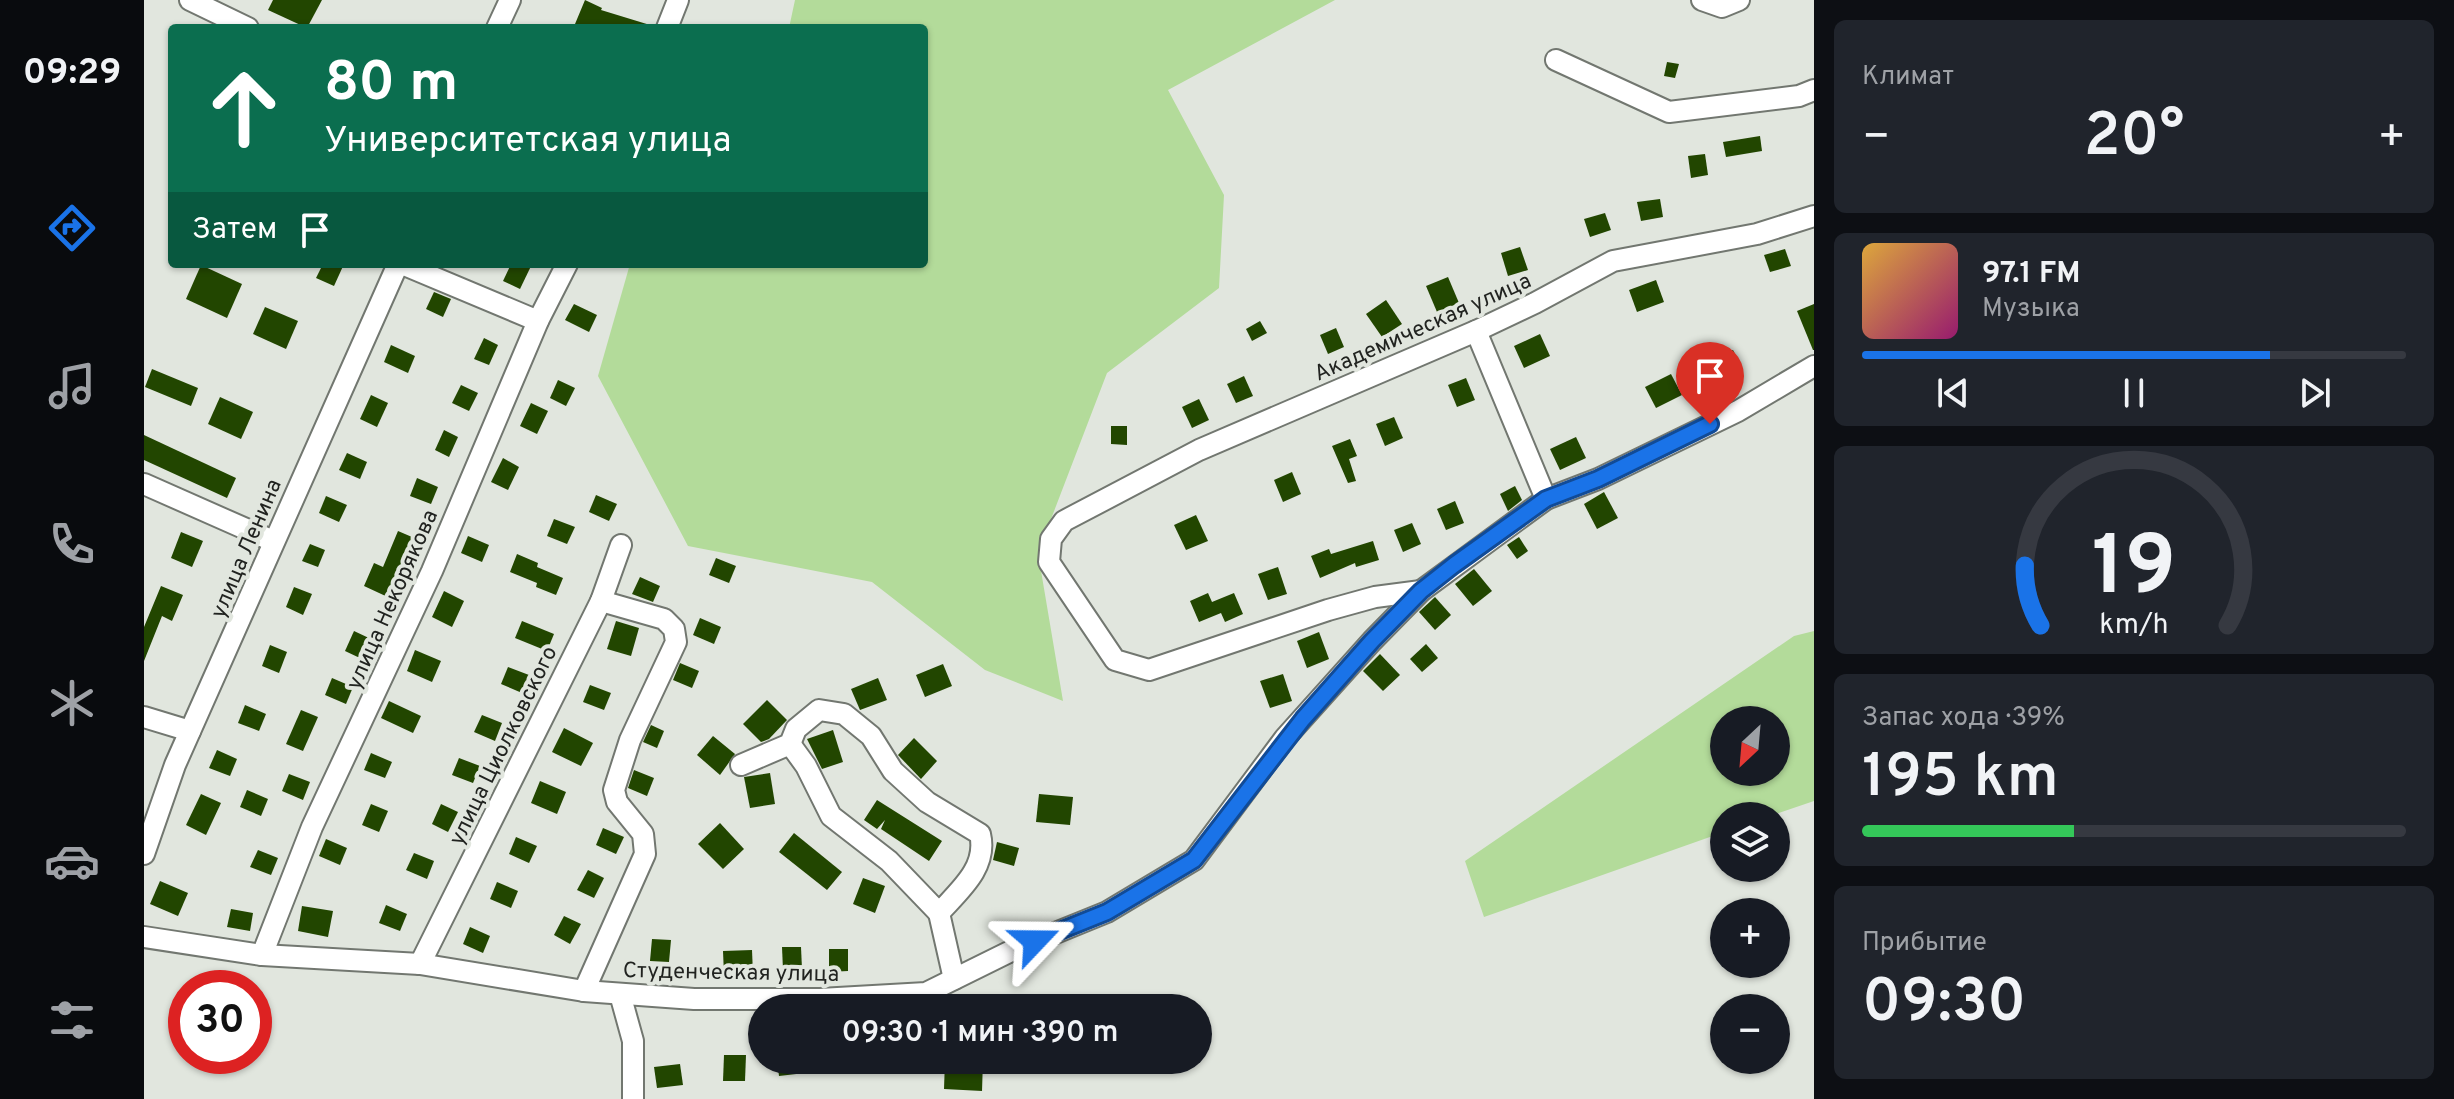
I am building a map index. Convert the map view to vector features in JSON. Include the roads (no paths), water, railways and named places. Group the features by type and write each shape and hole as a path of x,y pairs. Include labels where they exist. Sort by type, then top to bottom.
{"street":[{"path":"190,0 240,24"},
{"path":"499,24 510,0"},
{"path":"669,24 678,0"},
{"path":"1702,0 1722,7 1739,0"},
{"path":"1556,60 1669,112 1799,96 1814,90"},
{"name":"Академическая улица","path":"1421,591 1375,597 1328,610 1149,670 1115,660 1049,562 1051,539 1064,521 1199,450 1476,331 1613,261 1757,234 1814,216"},
{"name":"улица Ленина","path":"144,854 175,765 398,268"},
{"path":"410,268 538,321"},
{"name":"улица Некорякова","path":"262,955 312,827 432,571 538,321 565,268"},
{"path":"1476,331 1546,499"},
{"path":"1421,591 1546,499 1598,479 1738,411 1814,366"},
{"path":"144,484 273,541"},
{"name":"улица Циолковского","path":"420,964 601,601 621,545"},
{"name":"Студенческая улица","path":"144,937 262,955 420,964 620,994 694,999 820,999 926,993 1011,951 1107,912 1194,860 1285,738 1421,591"},
{"path":"584,991 645,854 643,834 617,802 614,790 630,740 676,642 674,629 664,619 601,601"},
{"path":"741,765 790,744 796,729 819,710 844,714 871,736 893,771 927,802 980,834 983,848 974,874 939,913"},
{"path":"144,717 190,731"},
{"path":"790,744 806,766 831,816 889,861 939,913 954,979"},
{"path":"620,994 633,1041 633,1099"}]}
